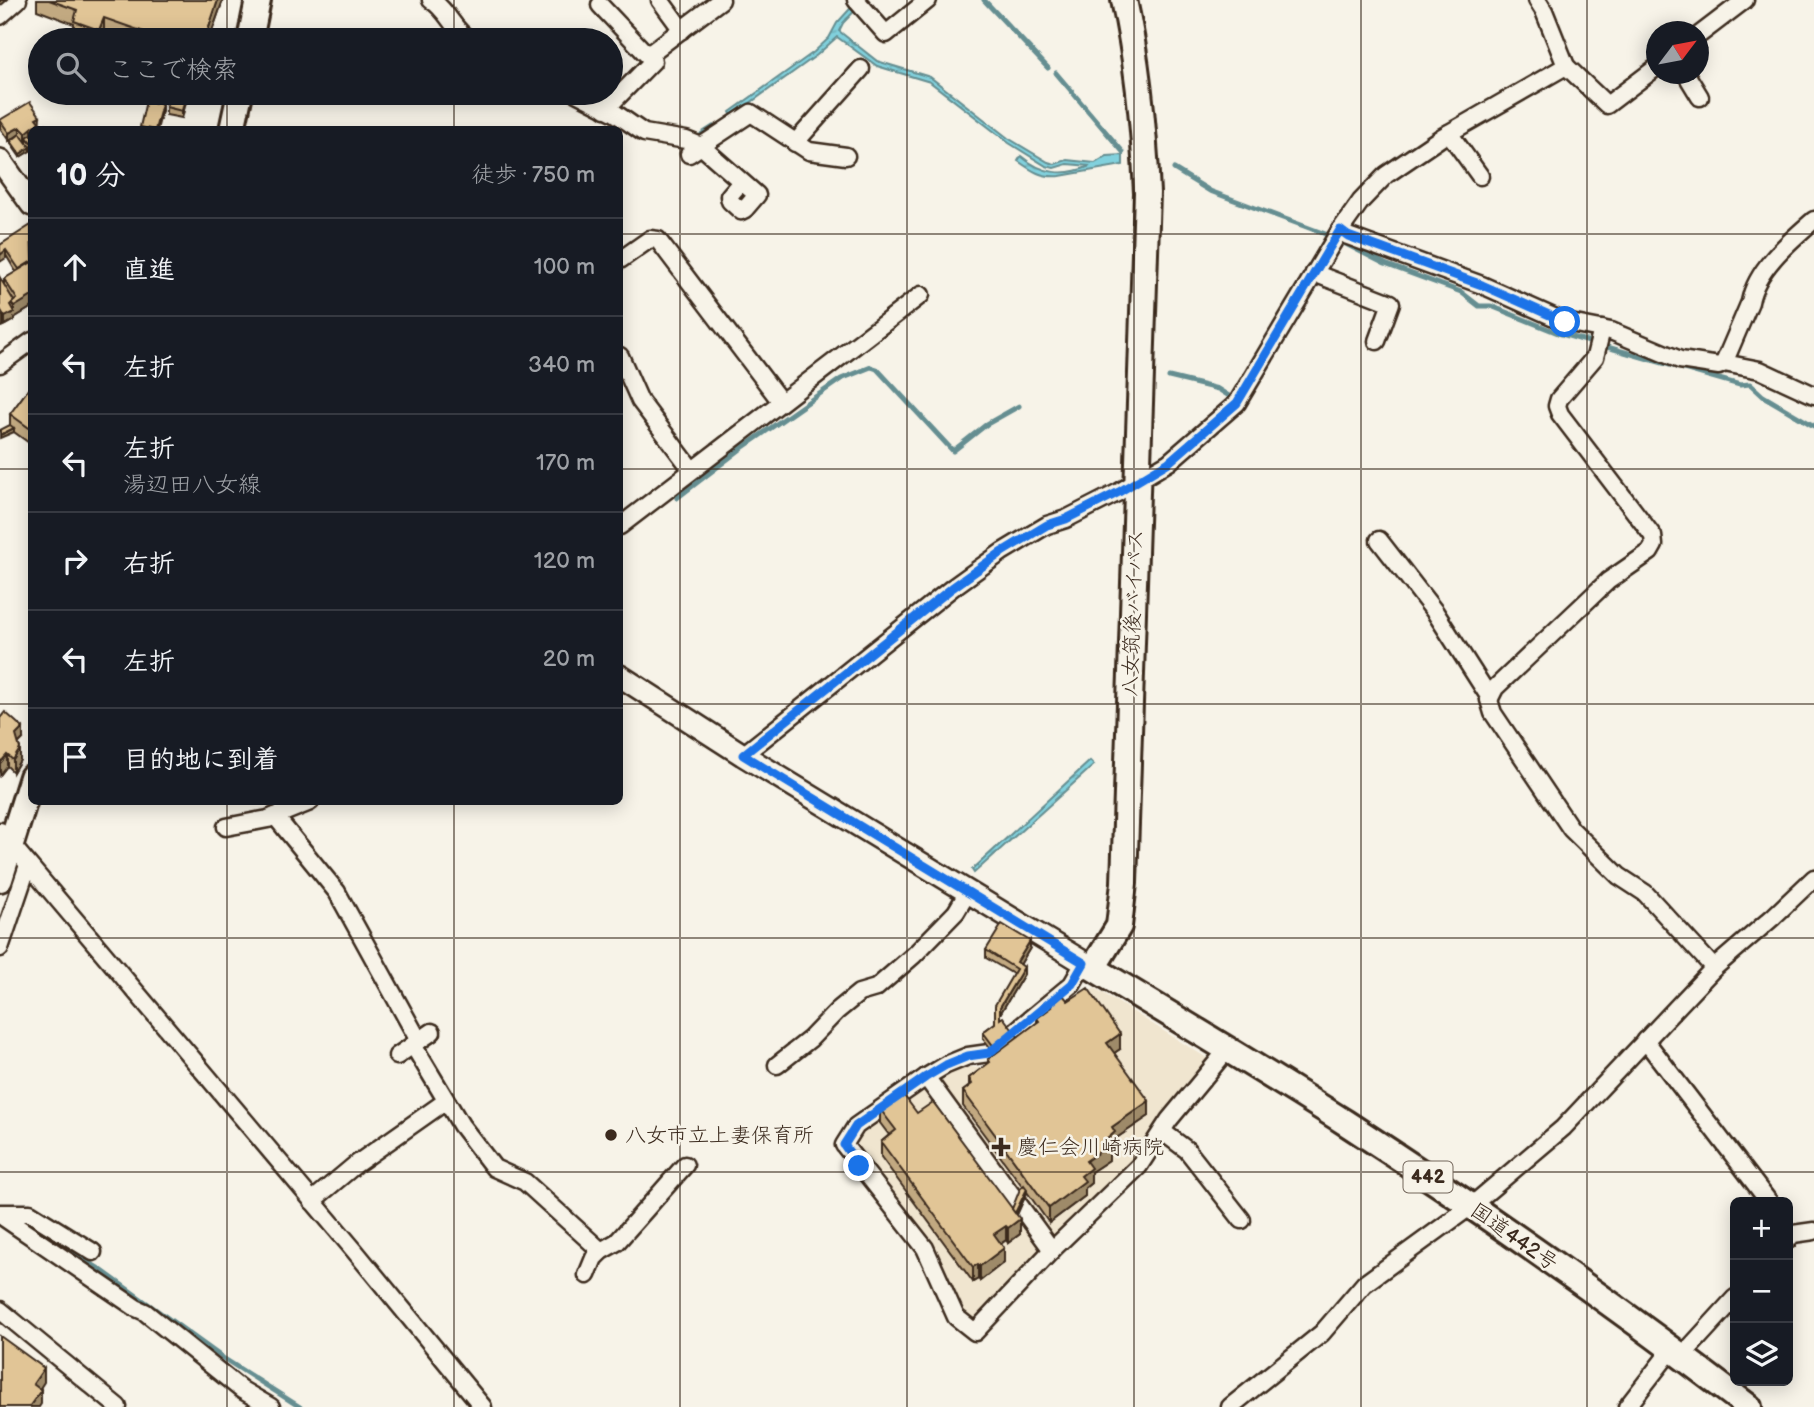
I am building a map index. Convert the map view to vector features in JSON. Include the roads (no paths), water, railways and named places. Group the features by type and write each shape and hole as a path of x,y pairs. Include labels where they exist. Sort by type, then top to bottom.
{"highway":[{"path":"252,28 258,0"},
{"name":"八女筑後バイパス","path":"1088,966 1119,926 1124,883 1147,193 1133,39 1124,0"},
{"path":"233,126 237,105"},
{"path":"0,879 5,838 28,786"},
{"name":"国道442号","path":"1088,966 1346,1123 1471,1206 1749,1407"}],"main road":[{"path":"0,160 28,199"},
{"path":"623,678 743,755 1088,966"}],"street":[{"path":"0,16 18,0"},
{"path":"431,0 438,4 455,28"},
{"path":"660,0 682,30"},
{"path":"648,55 720,0"},
{"path":"856,0 886,34 928,0"},
{"path":"1537,0 1566,66 1607,105 1646,75"},
{"path":"1709,27 1745,0"},
{"path":"600,5 622,28"},
{"path":"623,29 653,61 623,92"},
{"path":"743,755 952,588 1002,552 1047,525 1066,519 1137,482 1169,462 1237,403 1337,235 1361,201 1386,176 1449,133 1566,66"},
{"path":"795,143 861,69"},
{"path":"1692,84 1700,97"},
{"path":"598,105 644,133 686,140 695,150 741,182"},
{"path":"606,109 610,105"},
{"path":"695,150 751,113 809,151 846,156"},
{"path":"1449,133 1480,176"},
{"path":"1724,363 1752,292 1777,253 1814,220"},
{"path":"1337,235 1348,236 1482,285 1565,322 1602,329 1680,360 1718,366 1724,363 1759,370 1814,395"},
{"path":"623,258 650,239 658,240 781,402"},
{"path":"1314,273 1391,303 1377,341"},
{"path":"623,524 921,295"},
{"path":"1490,698 1495,688 1608,581 1650,552 1654,545 1653,536 1560,414 1557,406 1559,399 1595,357 1602,329"},
{"path":"0,364 28,344"},
{"path":"623,363 640,401 692,470"},
{"path":"1379,540 1435,612 1490,698 1493,713 1571,829 1619,876 1645,893 1714,968"},
{"path":"226,827 275,816 302,805"},
{"path":"275,816 337,892 421,1040 446,1101 494,1168 526,1182 601,1251"},
{"path":"5,838 313,1201 483,1407"},
{"path":"0,948 28,864"},
{"path":"1230,1407 1322,1333 1364,1284 1471,1206 1563,1128 1714,968 1814,878"},
{"path":"777,1065 810,1039 859,993 876,988 914,955 956,912 968,892"},
{"path":"1088,966 1072,984 989,1053 957,1060 926,1077 856,1126 844,1145 925,1248 956,1317 975,1332 1052,1250 1139,1166 1169,1120 1227,1050"},
{"path":"397,1056 421,1040"},
{"path":"1645,1040 1765,1197"},
{"path":"926,1077 1052,1250"},
{"path":"313,1201 355,1165 446,1101"},
{"path":"1163,1132 1186,1150 1242,1220"},
{"path":"587,1275 594,1258 617,1242 685,1165"},
{"path":"0,1214 30,1213 93,1252"},
{"path":"0,1214 145,1312 242,1390 271,1407"},
{"path":"1793,1234 1814,1231"},
{"path":"1627,1407 1677,1353 1730,1303"},
{"path":"0,1310 118,1407"}],"water":[{"path":"858,0 865,0 839,31 877,61 930,77 1008,138 1048,162 1055,164 1067,160 1095,163 1107,156 1123,155 1123,165 1060,176 1037,173 1018,161 1021,156 1037,167 1054,172 1071,172 1090,166 1046,166 1009,143 930,82 877,66 837,37 817,55 732,116 730,112 814,52 829,38 837,23"},
{"path":"1090,761 1094,765 974,873 972,870"}],"waterway":[{"path":"984,0 1048,68"},
{"path":"1056,73 1123,152"},
{"path":"702,134 713,127"},
{"path":"1174,169 1210,191 1328,235 1385,264 1461,292 1479,306 1491,306 1558,333 1740,385 1750,384 1763,396 1814,426"},
{"path":"677,498 742,448 841,379 871,367 877,369 953,451 987,424 1019,406"},
{"path":"1169,377 1218,389 1229,396"},
{"path":"35,1230 101,1270 223,1358 300,1407"}],"place":[{"name":"八女市立上妻保育所","path":"611,1135"},
{"name":"慶仁会川崎病院","path":"1001,1147"}]}
